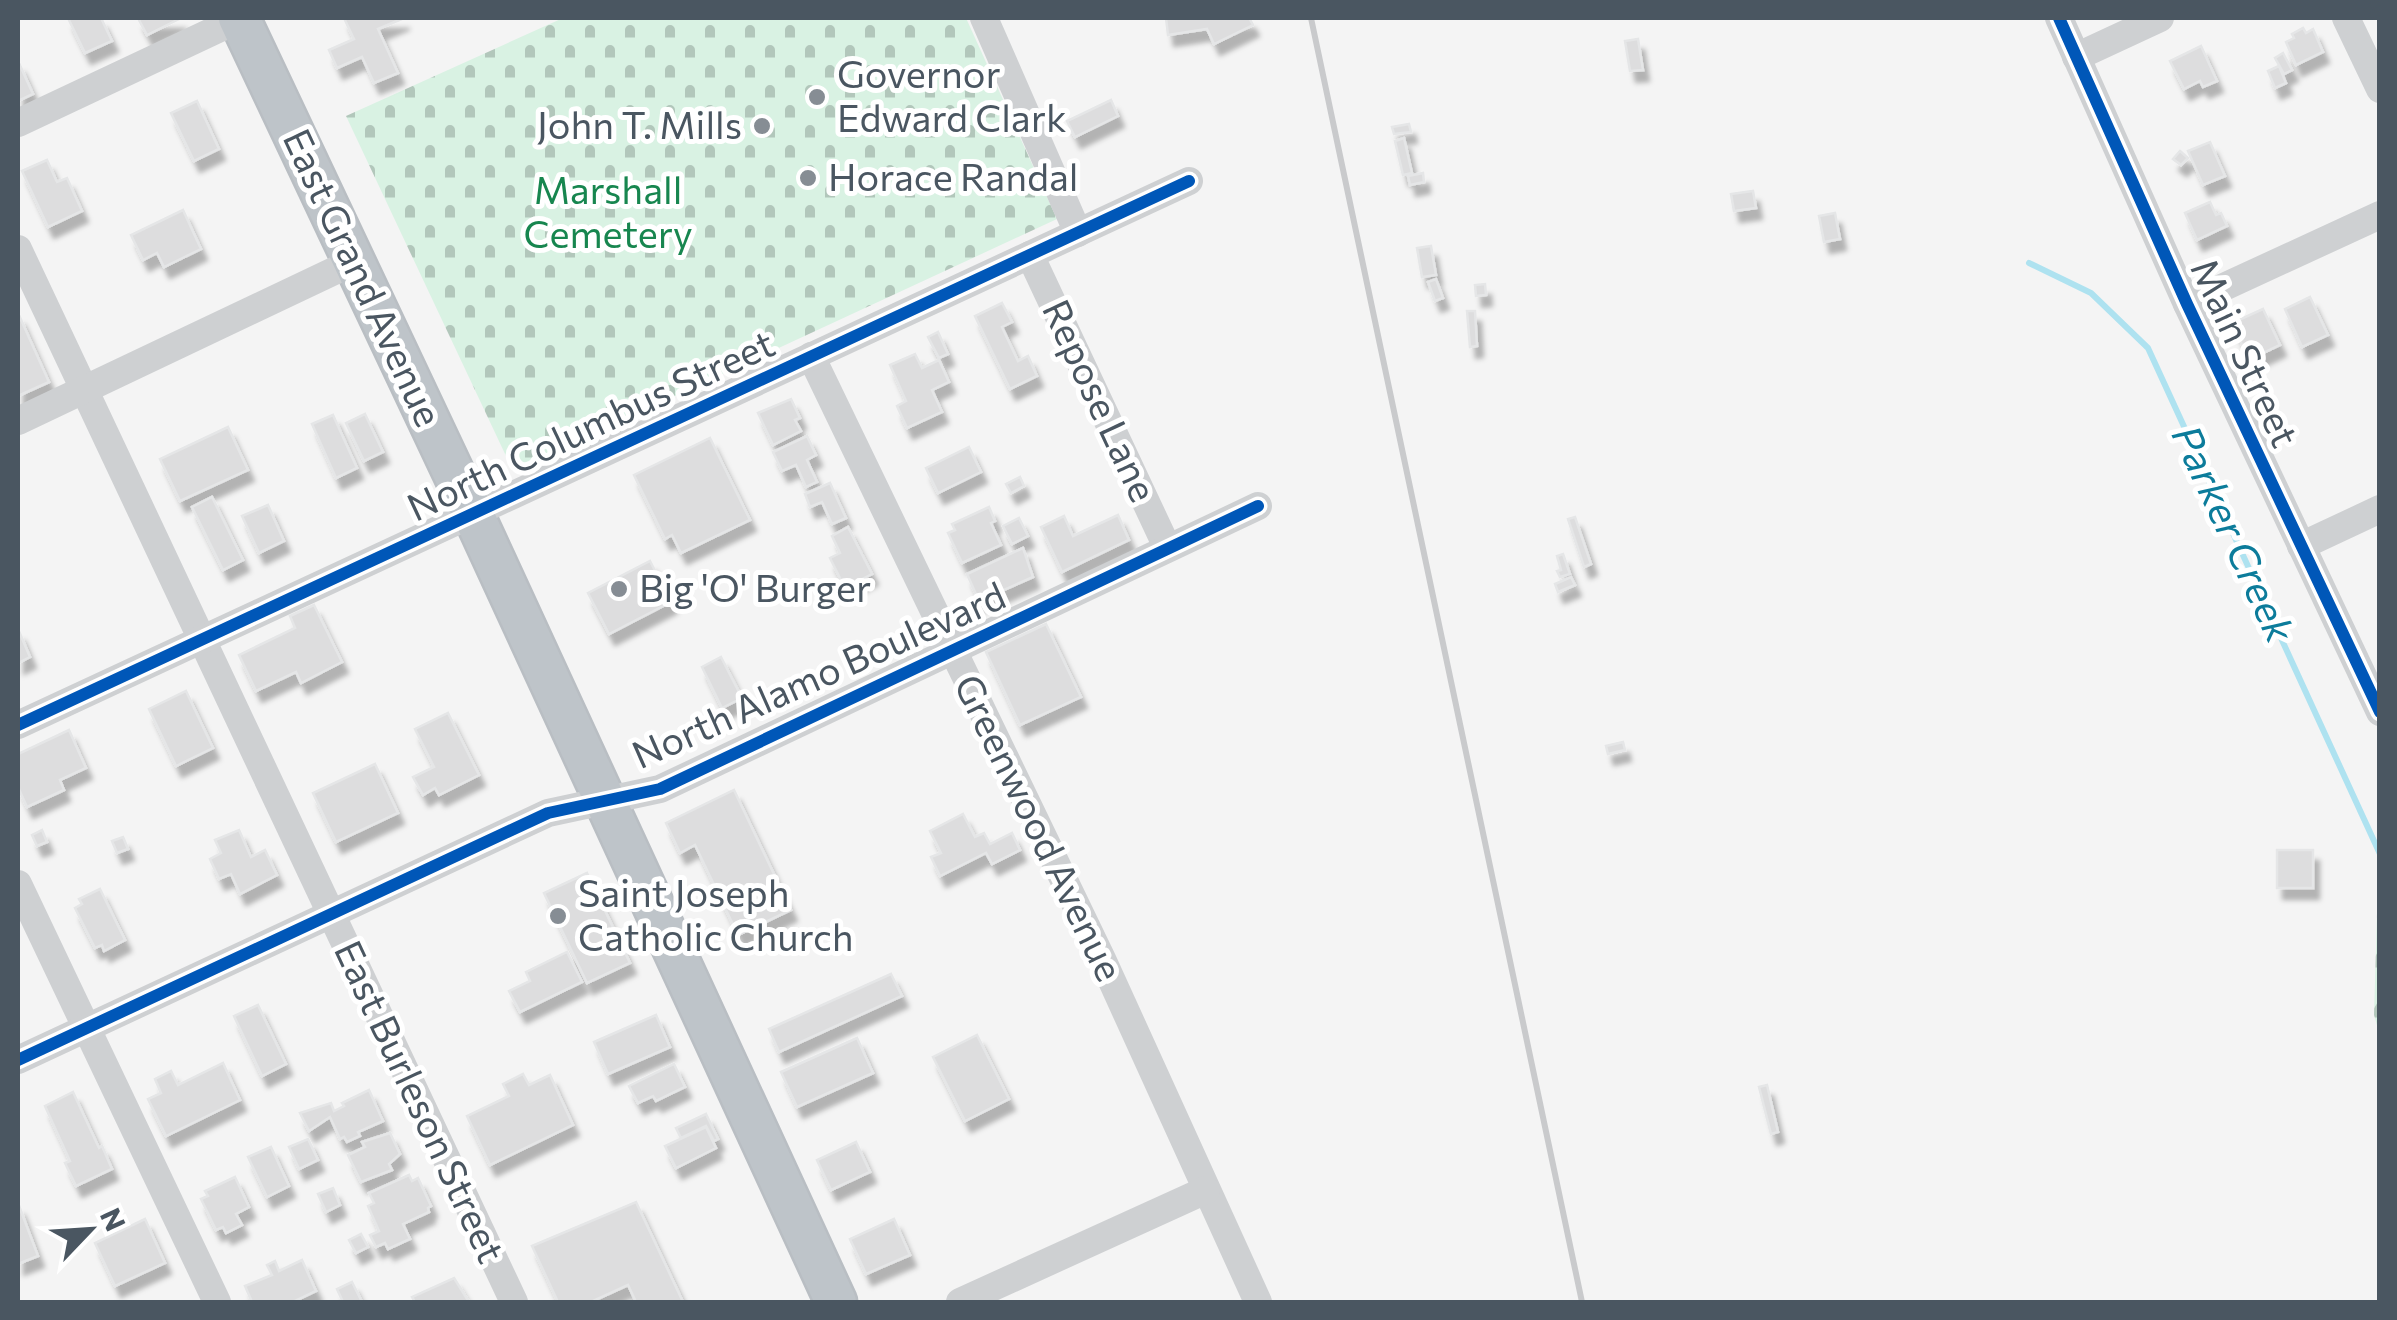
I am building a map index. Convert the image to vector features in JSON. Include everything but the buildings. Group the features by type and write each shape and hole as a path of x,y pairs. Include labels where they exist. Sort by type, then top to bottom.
{"highway":[{"name":"East Grand Avenue","path":"240,18 836,1302"}],"street":[{"path":"18,122 240,18"},
{"path":"984,18 1078,233"},
{"name":"Main Street","path":"2059,18 2380,712"},
{"path":"2076,57 2160,18"},
{"path":"2346,18 2380,89"},
{"name":"North Columbus Street","path":"18,725 1189,181"},
{"path":"2188,304 2380,215"},
{"name":"East Burleson Street","path":"18,249 514,1302"},
{"name":"Repose Lane","path":"1030,254 1168,547"},
{"path":"18,421 355,261"},
{"name":"Greenwood Avenue","path":"811,356 1102,959 1258,1302"},
{"name":"North Alamo Boulevard","path":"18,1060 548,813 660,789 1258,506"},
{"path":"2301,546 2380,508"},
{"path":"18,884 216,1302"},
{"path":"960,1302 1206,1190"}],"green space":[{"name":"Marshall Cemetery","path":"563,18 966,18 1057,219 513,471 346,116"},
{"path":"2379,846 2379,1032 2374,1015"}],"waterway":[{"name":"Parker Creek","path":"2029,263 2091,293 2148,348 2380,854"}],"railway":[{"path":"1311,18 1582,1302"}],"cycle path":[{"path":"2059,18 2187,304 2380,712"},
{"path":"18,725 1189,181"},
{"path":"18,1060 548,813 660,789 1258,506"}],"place":[{"name":"Governor Edward Clark","path":"817,97"},
{"name":"John T. Mills","path":"762,126"},
{"name":"Horace Randal","path":"808,178"},
{"name":"Big 'O' Burger","path":"619,589"},
{"name":"Saint Joseph Catholic Church","path":"558,916"}]}
